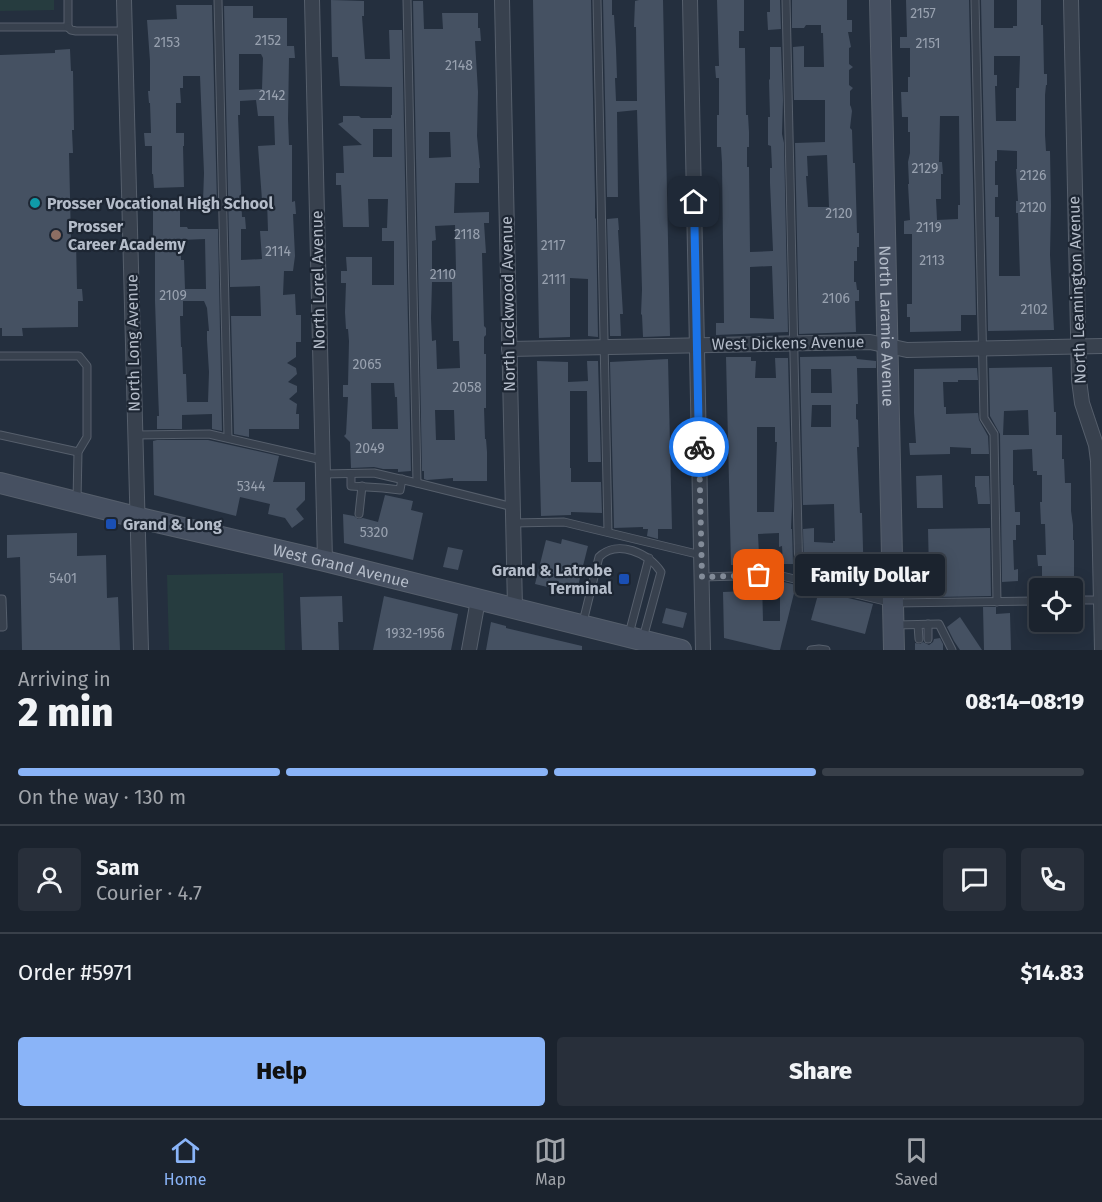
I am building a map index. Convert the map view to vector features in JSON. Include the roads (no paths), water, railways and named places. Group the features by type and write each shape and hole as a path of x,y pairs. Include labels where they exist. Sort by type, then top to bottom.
{"main road":[{"name":"North Laramie Avenue","path":"880,0 894,650"},
{"name":"West Grand Avenue","path":"0,483 681,650"}],"street":[{"name":"North Long Avenue","path":"124,0 141,650"},
{"name":"North Lorel Avenue","path":"312,0 325,561"},
{"name":"North Lockwood Avenue","path":"502,0 515,608"},
{"path":"690,0 703,650"},
{"name":"North Leamington Avenue","path":"1071,0 1079,380 1082,403 1096,445 1098,461 1102,650"},
{"name":"West Dickens Avenue","path":"509,348 870,342 907,350 1102,346"},
{"path":"469,650 478,600"}],"lane":[{"path":"68,27 69,0"},
{"path":"218,0 228,437"},
{"path":"407,0 417,483"},
{"path":"597,0 608,532"},
{"path":"786,0 799,580"},
{"path":"975,0 984,417 994,434 997,602"},
{"path":"0,27 68,27 76,31 125,31"},
{"path":"0,356 79,356 87,366 87,437 78,452 77,502"},
{"path":"136,435 209,434 228,437 351,474 374,474 513,507"},
{"path":"0,435 78,452"},
{"path":"351,474 351,486 400,490 402,480"},
{"path":"358,514 362,486"},
{"path":"513,524 564,522 701,555"},
{"path":"583,625 599,557 605,551 613,549 638,552 649,558 661,572 642,642"},
{"path":"642,642 649,558"},
{"path":"702,577 778,574 893,603 1029,601"},
{"path":"0,599 2,599 3,627 0,627"},
{"path":"1083,600 1101,600"},
{"path":"928,624 928,639"},
{"path":"893,626 939,624 952,650"},
{"path":"918,625 919,639"},
{"path":"811,650 826,650"}],"place":[{"name":"Prosser Vocational High School","path":"35,203"},
{"name":"Prosser Career Academy","path":"56,235"},
{"name":"Grand & Long","path":"111,524"},
{"name":"Family Dollar","path":"759,575"},
{"name":"Grand & Latrobe Terminal","path":"624,579"}]}
